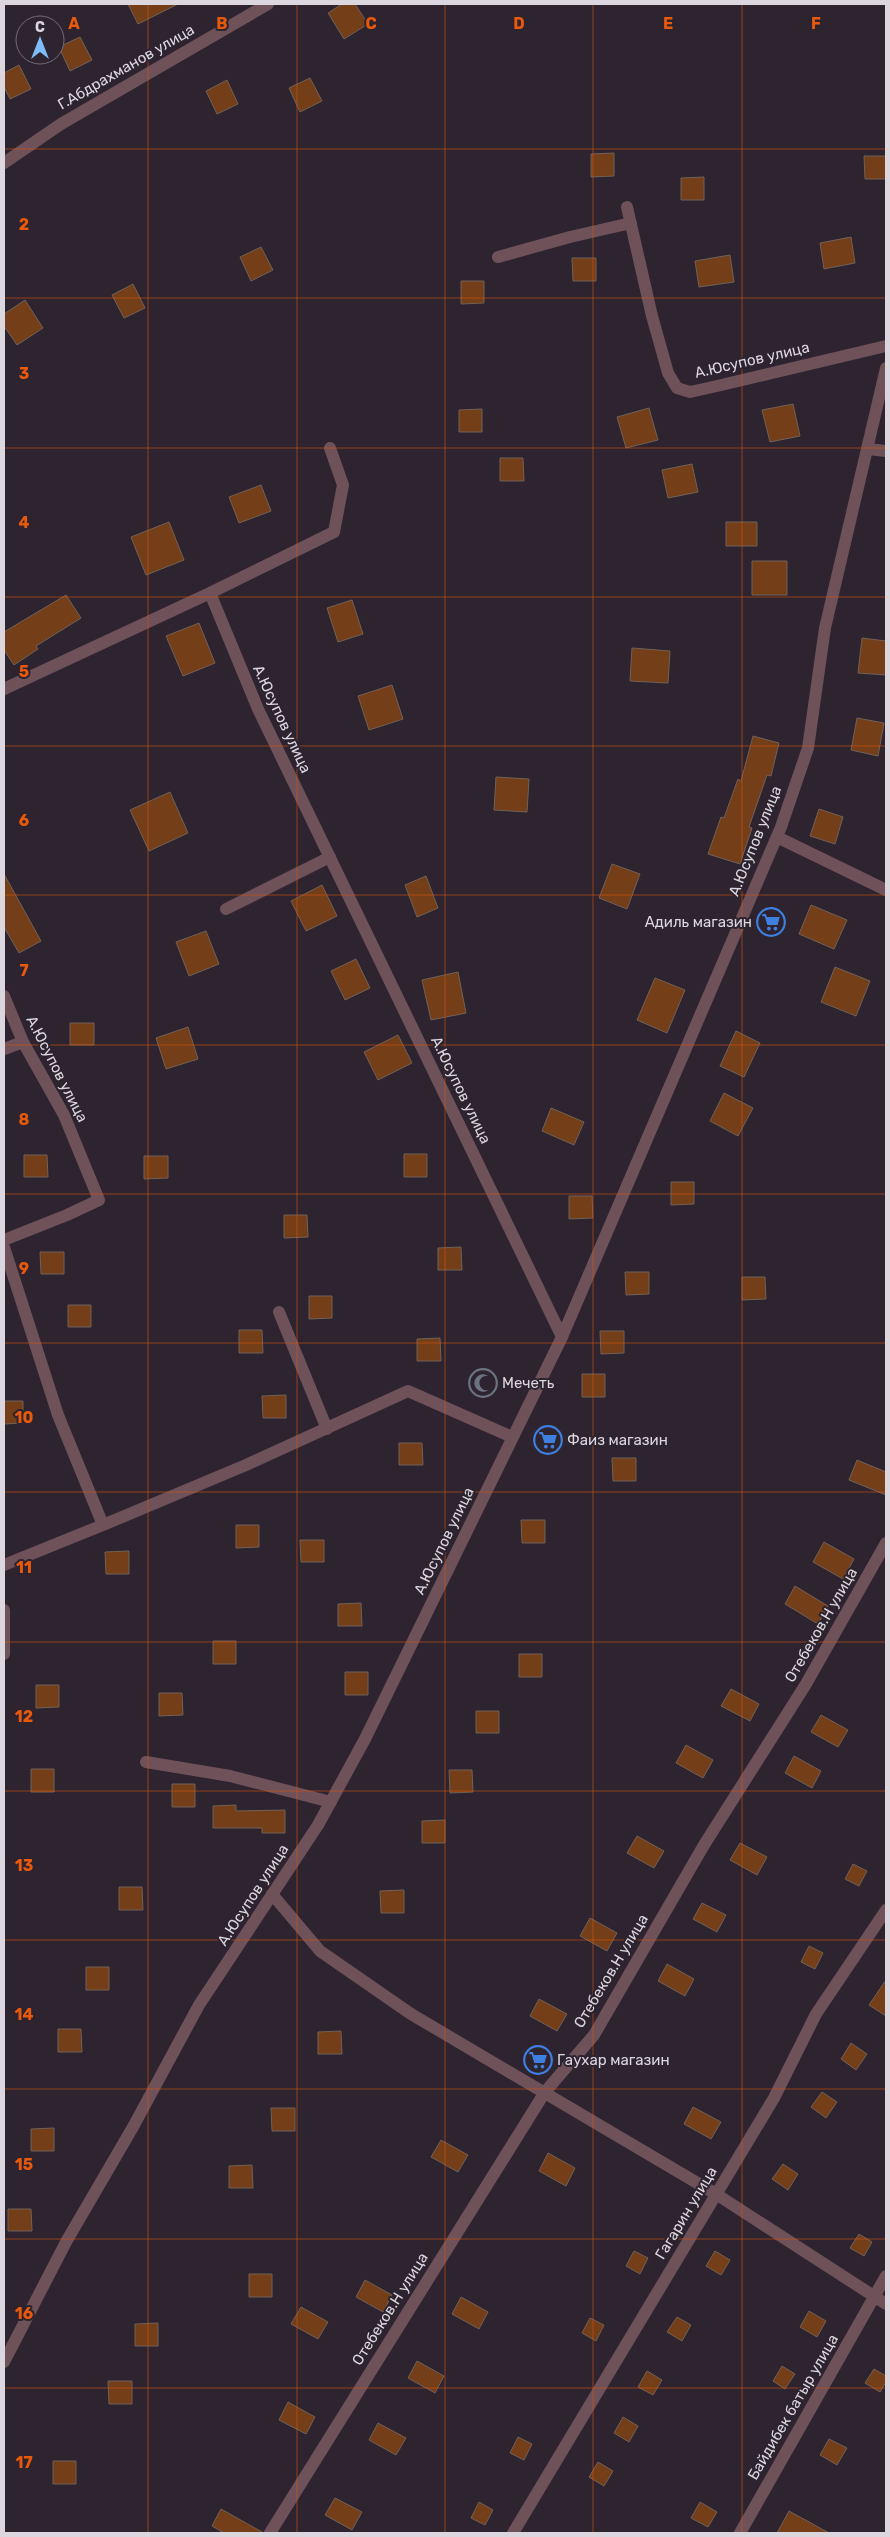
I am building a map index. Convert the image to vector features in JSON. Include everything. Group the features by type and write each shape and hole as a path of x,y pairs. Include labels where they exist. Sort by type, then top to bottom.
{"street":[{"name":"Г.Абдрахманов улица","path":"4,163 61,124 268,4"},
{"name":"А.Юсупов улица","path":"627,207 652,316 668,373 677,388 690,392 886,346"},
{"path":"498,257 570,236 631,223"},
{"name":"А.Юсупов улица","path":"4,2362 66,2242 134,2127 199,2005 331,1802 365,1740 562,1337 777,837 808,748 825,628 886,368"},
{"path":"4,689 210,593 334,532 343,485 330,448"},
{"path":"868,449 886,451"},
{"name":"А.Юсупов улица","path":"210,593 258,709 562,1337"},
{"path":"777,837 886,890"},
{"path":"226,909 330,857"},
{"name":"А.Юсупов улица","path":"4,996 23,1042 64,1115 99,1200 4,1240"},
{"path":"4,1049 23,1042"},
{"path":"4,1247 58,1415 103,1525"},
{"path":"280,1312 327,1429"},
{"path":"4,1565 103,1525 327,1429 408,1391 512,1436"},
{"name":"Отебеков.Н улица","path":"270,2533 545,2092 594,2036 704,1845 806,1684 886,1543"},
{"path":"4,1610 4,1654"},
{"path":"146,1762 230,1776 331,1802"},
{"path":"272,1894 320,1951 410,2014 716,2194 886,2304"},
{"name":"Гагарин улица","path":"513,2533 774,2098 816,2014 886,1910"},
{"name":"Байдибек батыр улица","path":"740,2533 886,2276"}],"building":[{"path":"128,4 178,4 138,24"},
{"path":"342,4 355,4 368,24 344,39 328,13"},
{"path":"80,37 92,60 70,71 65,60 65,44"},
{"path":"19,65 31,89 10,99 4,87 4,73"},
{"path":"310,78 322,101 300,112 289,88"},
{"path":"227,80 238,104 217,114 206,91"},
{"path":"614,153 614,176 591,177 591,154"},
{"path":"864,156 886,156 886,179 865,179"},
{"path":"704,177 704,200 681,200 681,178"},
{"path":"851,237 855,263 824,269 820,243"},
{"path":"261,247 273,270 251,281 240,257"},
{"path":"730,255 734,282 699,287 695,261"},
{"path":"572,258 596,258 596,281 573,281"},
{"path":"461,281 484,281 484,303 461,304"},
{"path":"133,284 145,308 124,318 112,295"},
{"path":"25,300 43,328 17,345 4,326 4,314"},
{"path":"793,404 800,436 770,442 762,410"},
{"path":"649,408 658,440 626,448 617,417"},
{"path":"482,409 482,432 459,432 459,410"},
{"path":"500,458 523,458 524,481 500,481"},
{"path":"692,464 698,492 668,498 662,470"},
{"path":"261,485 271,511 239,523 229,497"},
{"path":"169,522 184,560 146,575 131,537"},
{"path":"726,522 757,522 757,546 726,546"},
{"path":"752,561 787,561 787,595 752,595"},
{"path":"66,595 81,618 36,646 38,649 14,665 4,650 4,632"},
{"path":"352,600 363,634 338,642 327,608"},
{"path":"199,623 215,663 183,676 166,636"},
{"path":"862,638 886,641 886,675 858,673"},
{"path":"632,648 670,651 668,683 630,681"},
{"path":"392,685 403,719 369,730 358,696"},
{"path":"857,718 884,723 878,756 851,750"},
{"path":"753,736 779,743 771,776 767,775 749,827 752,828 740,864 708,854 721,817 724,818 738,779 741,781"},
{"path":"496,777 529,779 527,812 494,810"},
{"path":"170,792 188,833 149,851 130,810"},
{"path":"819,809 843,817 835,844 810,836"},
{"path":"612,864 640,874 627,909 599,898"},
{"path":"4,874 41,941 19,953 4,927"},
{"path":"426,876 438,908 417,917 405,885"},
{"path":"322,885 337,916 306,931 291,901"},
{"path":"811,905 847,920 834,949 799,934"},
{"path":"206,931 219,964 189,976 176,942"},
{"path":"356,959 370,988 345,1000 331,971"},
{"path":"835,967 870,981 856,1016 821,1002"},
{"path":"458,972 466,1013 431,1020 422,980"},
{"path":"655,978 685,990 667,1033 637,1020"},
{"path":"70,1023 94,1023 94,1045 70,1045"},
{"path":"188,1027 198,1059 166,1069 156,1038"},
{"path":"736,1031 760,1043 744,1077 720,1066"},
{"path":"398,1035 412,1063 378,1080 364,1052"},
{"path":"724,1093 753,1108 738,1136 710,1121"},
{"path":"551,1108 584,1122 574,1145 542,1131"},
{"path":"404,1154 427,1154 427,1177 404,1177"},
{"path":"24,1155 47,1155 48,1177 24,1177"},
{"path":"144,1156 168,1156 168,1178 144,1179"},
{"path":"671,1182 694,1182 694,1204 671,1205"},
{"path":"569,1196 592,1196 593,1218 569,1219"},
{"path":"284,1215 307,1215 308,1237 284,1238"},
{"path":"461,1247 462,1270 438,1270 438,1248"},
{"path":"40,1252 64,1252 64,1274 41,1274"},
{"path":"625,1272 649,1272 649,1294 626,1295"},
{"path":"742,1277 765,1277 766,1299 742,1300"},
{"path":"309,1296 332,1296 332,1318 309,1319"},
{"path":"68,1305 91,1305 91,1327 68,1327"},
{"path":"239,1330 262,1330 263,1353 239,1353"},
{"path":"600,1331 624,1331 624,1353 601,1354"},
{"path":"440,1338 441,1361 417,1361 417,1339"},
{"path":"582,1374 605,1374 605,1397 582,1397"},
{"path":"286,1395 286,1418 263,1418 262,1396"},
{"path":"4,1401 23,1401 23,1423 4,1424"},
{"path":"399,1443 422,1443 423,1465 399,1465"},
{"path":"612,1458 636,1458 636,1481 613,1481"},
{"path":"857,1460 886,1472 886,1495 849,1480"},
{"path":"521,1520 545,1520 545,1543 522,1543"},
{"path":"236,1525 259,1525 259,1547 236,1548"},
{"path":"300,1540 324,1540 324,1562 301,1562"},
{"path":"824,1542 854,1559 843,1579 813,1562"},
{"path":"129,1551 129,1574 106,1574 105,1552"},
{"path":"795,1586 828,1606 818,1624 785,1604"},
{"path":"361,1603 362,1626 338,1626 338,1604"},
{"path":"213,1641 236,1641 236,1664 213,1664"},
{"path":"519,1654 542,1654 542,1677 519,1677"},
{"path":"345,1672 368,1672 368,1695 345,1695"},
{"path":"36,1685 59,1685 59,1707 36,1708"},
{"path":"731,1689 759,1704 750,1721 721,1706"},
{"path":"159,1693 182,1693 183,1715 159,1716"},
{"path":"476,1711 499,1711 499,1733 476,1733"},
{"path":"821,1715 848,1730 838,1747 811,1732"},
{"path":"686,1745 713,1760 703,1778 676,1763"},
{"path":"794,1756 821,1771 812,1788 785,1773"},
{"path":"31,1769 54,1769 54,1792 31,1792"},
{"path":"449,1770 472,1770 473,1792 450,1793"},
{"path":"172,1784 195,1784 195,1807 172,1807"},
{"path":"236,1805 236,1811 285,1810 285,1833 262,1833 262,1828 213,1828 213,1806"},
{"path":"445,1820 445,1843 422,1843 422,1821"},
{"path":"637,1836 664,1851 654,1868 627,1853"},
{"path":"740,1843 767,1857 757,1875 730,1860"},
{"path":"853,1864 867,1871 859,1886 845,1879"},
{"path":"119,1887 142,1887 143,1910 119,1910"},
{"path":"404,1890 404,1913 381,1913 380,1891"},
{"path":"702,1903 726,1915 717,1932 693,1919"},
{"path":"590,1918 617,1933 607,1951 580,1936"},
{"path":"809,1946 823,1953 815,1969 801,1962"},
{"path":"667,1964 694,1979 685,1996 658,1981"},
{"path":"86,1967 109,1967 109,1990 86,1990"},
{"path":"886,1980 886,2016 869,2005"},
{"path":"539,1999 567,2014 557,2031 530,2016"},
{"path":"58,2029 81,2029 82,2052 58,2052"},
{"path":"341,2031 342,2054 318,2054 318,2032"},
{"path":"851,2043 867,2054 856,2070 841,2059"},
{"path":"822,2092 837,2102 826,2118 811,2107"},
{"path":"693,2107 721,2122 711,2139 684,2124"},
{"path":"271,2108 295,2108 295,2131 272,2131"},
{"path":"54,2128 54,2151 31,2151 31,2129"},
{"path":"441,2140 468,2155 458,2172 431,2157"},
{"path":"548,2153 575,2168 566,2186 539,2171"},
{"path":"783,2164 798,2174 788,2190 772,2179"},
{"path":"252,2165 253,2188 229,2188 229,2166"},
{"path":"8,2209 31,2209 32,2231 8,2231"},
{"path":"859,2234 872,2242 864,2256 850,2248"},
{"path":"634,2251 648,2258 640,2274 626,2266"},
{"path":"715,2251 730,2260 721,2275 706,2266"},
{"path":"249,2274 272,2274 272,2297 249,2297"},
{"path":"365,2280 392,2295 383,2312 356,2297"},
{"path":"461,2297 488,2312 479,2329 452,2314"},
{"path":"301,2307 328,2322 318,2339 291,2324"},
{"path":"809,2311 826,2321 817,2337 800,2327"},
{"path":"677,2317 691,2325 682,2341 667,2332"},
{"path":"590,2318 604,2325 596,2341 582,2333"},
{"path":"158,2323 158,2346 135,2346 135,2324"},
{"path":"417,2361 444,2376 435,2393 408,2378"},
{"path":"782,2366 795,2374 785,2389 773,2381"},
{"path":"874,2369 886,2376 886,2382 880,2392 865,2383"},
{"path":"647,2371 662,2380 653,2395 638,2387"},
{"path":"108,2381 132,2381 132,2404 109,2404"},
{"path":"288,2402 315,2417 306,2434 279,2420"},
{"path":"623,2417 638,2426 629,2442 614,2433"},
{"path":"378,2423 406,2438 396,2455 369,2440"},
{"path":"518,2437 532,2444 524,2460 510,2453"},
{"path":"829,2439 847,2448 837,2465 820,2455"},
{"path":"53,2461 76,2461 76,2484 53,2484"},
{"path":"598,2462 613,2471 604,2486 589,2477"},
{"path":"335,2498 362,2512 352,2530 325,2515"},
{"path":"479,2502 493,2510 485,2525 471,2518"},
{"path":"700,2502 717,2512 708,2527 691,2518"},
{"path":"221,2509 262,2533 224,2533 212,2526"},
{"path":"789,2511 829,2533 777,2533"}],"place":[{"name":"Адиль магазин","path":"771,922"},
{"name":"Мечеть","path":"483,1383"},
{"name":"Фаиз магазин","path":"548,1440"},
{"name":"Гаухар магазин","path":"538,2060"}]}
